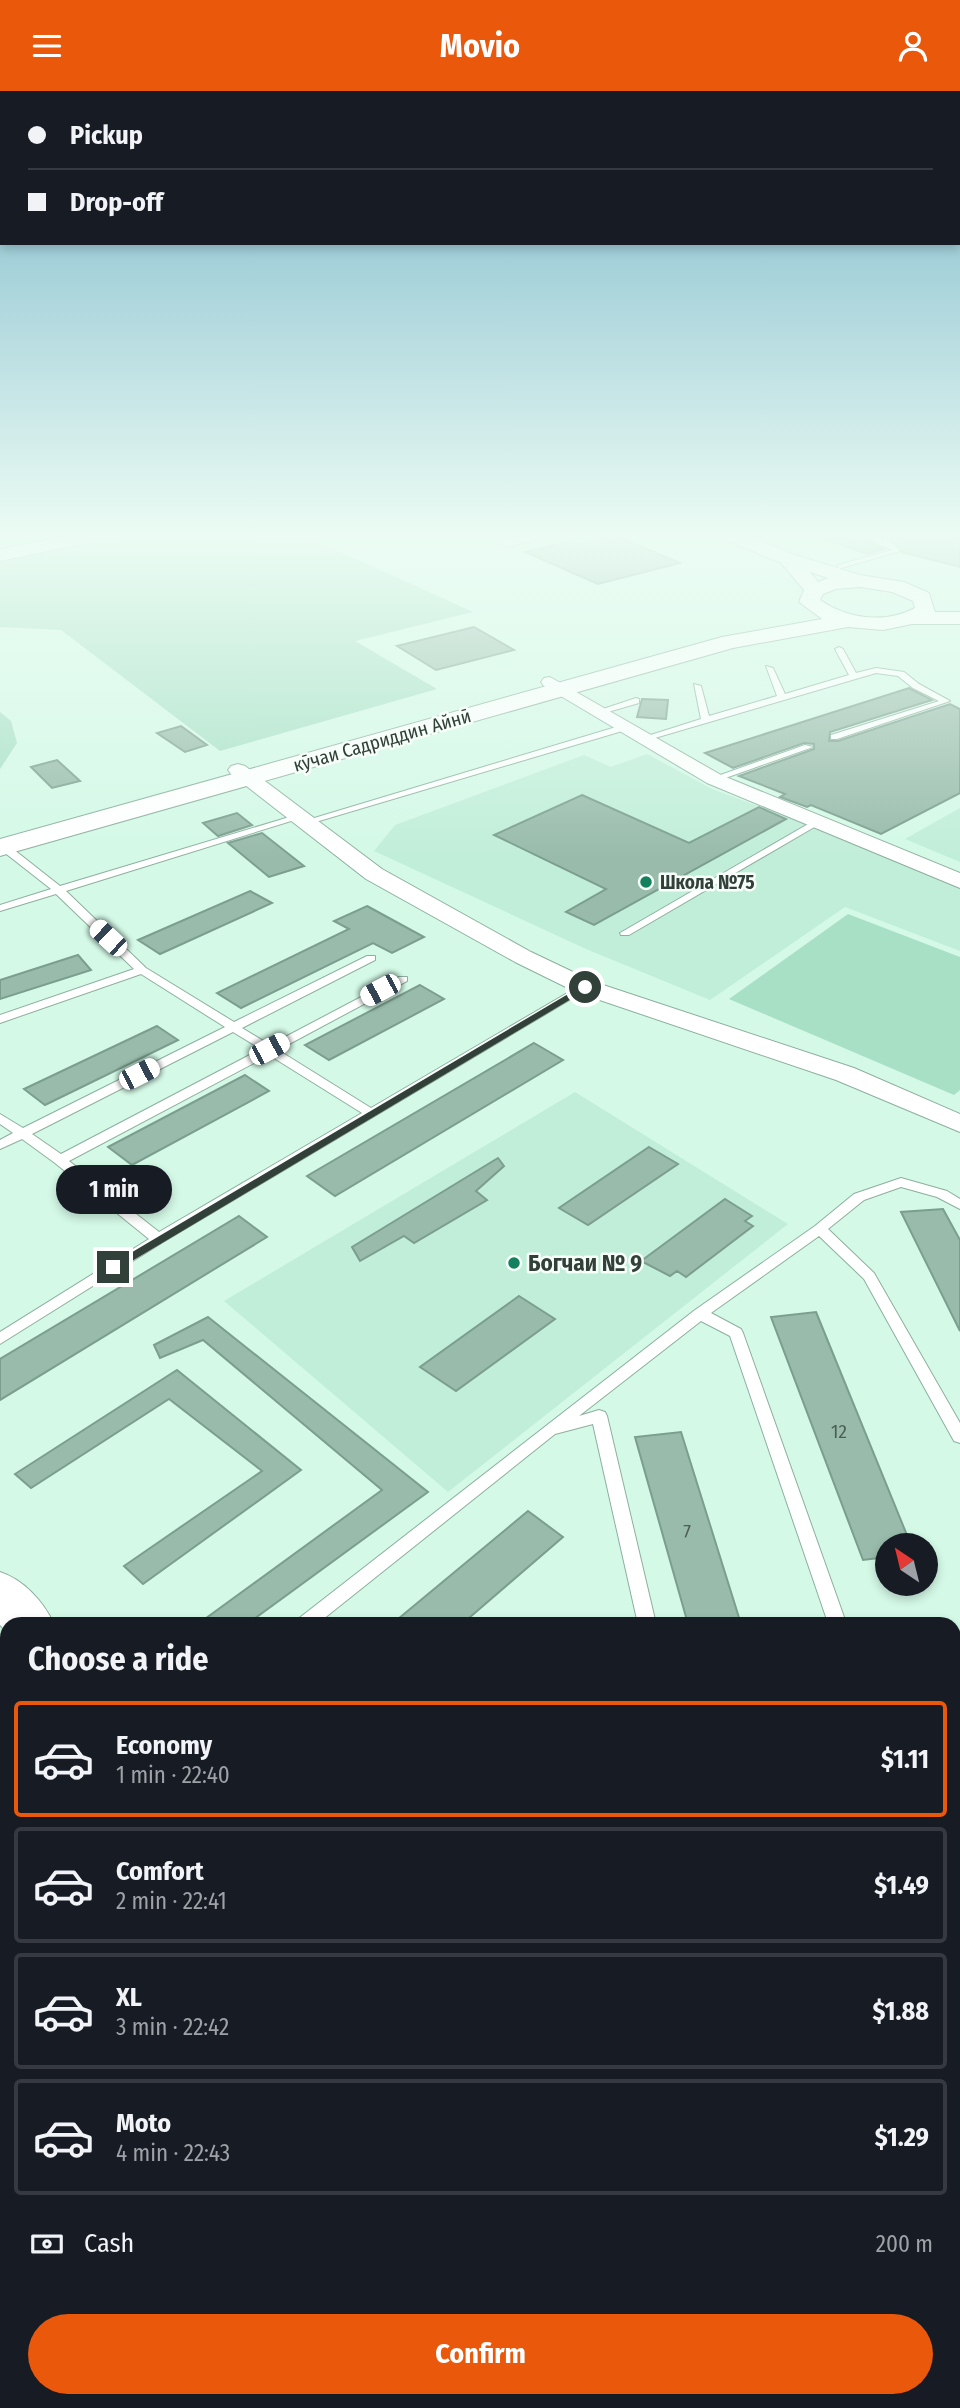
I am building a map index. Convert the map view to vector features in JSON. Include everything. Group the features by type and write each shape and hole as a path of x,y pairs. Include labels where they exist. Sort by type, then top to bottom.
{"street":[{"name":"кӯчаи Садриддин Айнӣ","path":"1,844 557,685 695,642"},
{"name":"кӯчаи Садриддин Айнӣ","path":"557,685 729,642"},
{"path":"557,685 714,779 960,881"},
{"path":"243,774 374,874 523,957 585,987 845,1074 960,1124"},
{"path":"0,1592 23,1617"}],"lane":[{"path":"839,649 854,677"},
{"path":"769,668 782,698"},
{"path":"645,738 876,670 895,672 946,701 834,737"},
{"path":"697,686 706,720"},
{"path":"601,712 636,701"},
{"path":"0,908 626,727"},
{"path":"714,779 808,747"},
{"path":"625,933 818,822"},
{"path":"1,844 58,890 142,970 371,1113"},
{"path":"0,1145 371,958"},
{"path":"0,1019 142,970"},
{"path":"60,1160 403,979"},
{"path":"0,1339 159,1239 585,987"},
{"path":"0,1118 60,1160 159,1239"},
{"path":"313,1617 700,1314 859,1198 901,1182 942,1194 960,1205"},
{"path":"820,1229 869,1276 960,1437"},
{"path":"700,1314 736,1333 835,1617"},
{"path":"548,1431 599,1416 645,1617"}],"shaded area":[{"path":"77,642 357,642 437,689 220,751"},
{"path":"0,712 11,721 17,743 0,769"},
{"path":"647,754 712,789 807,824 960,888 960,951 845,907 710,1000 586,949 374,851 395,825 584,755 611,767"},
{"path":"960,808 960,862 905,839"},
{"path":"848,914 960,957 960,1090 954,1095 729,999"},
{"name":"Богчаи № 9","path":"575,1092 788,1224 448,1492 224,1301"}],"building":[{"path":"413,642 500,642 514,650 436,670 397,646"},
{"path":"909,688 932,700 830,732 829,741 838,741 950,704 960,709 960,793 881,834 811,805 807,807 780,797 785,794 739,776 814,749 814,744 804,743 733,768 705,753"},
{"path":"642,699 668,700 666,719 637,717"},
{"path":"181,726 207,745 185,752 157,733"},
{"path":"57,760 80,781 52,788 31,767"},
{"path":"582,795 689,843 759,807 786,819 594,925 566,912 606,889 494,835"},
{"path":"237,813 252,825 218,836 203,823"},
{"path":"262,833 304,866 269,877 228,843"},
{"path":"250,891 272,903 160,954 138,940"},
{"path":"367,906 424,937 392,953 373,943 241,1008 217,993 349,929 334,921"},
{"path":"78,955 91,970 0,999 0,980"},
{"path":"420,985 444,999 329,1060 305,1045"},
{"path":"157,1026 178,1040 45,1105 24,1089"},
{"path":"534,1043 563,1060 335,1196 307,1176"},
{"path":"245,1075 269,1091 132,1165 108,1147"},
{"path":"649,1147 678,1164 588,1225 559,1208"},
{"path":"498,1158 504,1166 476,1191 487,1200 414,1243 404,1236 360,1261 352,1247"},
{"path":"725,1199 752,1216 745,1221 753,1226 686,1277 677,1271 670,1276 641,1261"},
{"path":"943,1209 960,1240 960,1331 901,1212"},
{"path":"239,1216 267,1237 0,1400 0,1359"},
{"path":"519,1296 555,1319 456,1391 420,1367"},
{"path":"816,1312 906,1533 875,1533 875,1558 863,1560 771,1317"},
{"path":"208,1317 428,1492 257,1617 208,1617 382,1490 203,1340 160,1358 154,1345"},
{"path":"177,1370 301,1470 143,1584 124,1566 262,1471 169,1399 31,1488 15,1474"},
{"path":"681,1432 739,1617 686,1617 635,1437"},
{"path":"528,1511 563,1537 470,1617 400,1617"}],"place":[{"name":"Школа №75","path":"646,882"},
{"name":"Богчаи № 9","path":"514,1263"}],"route":[{"path":"113,1267 585,987"}]}
